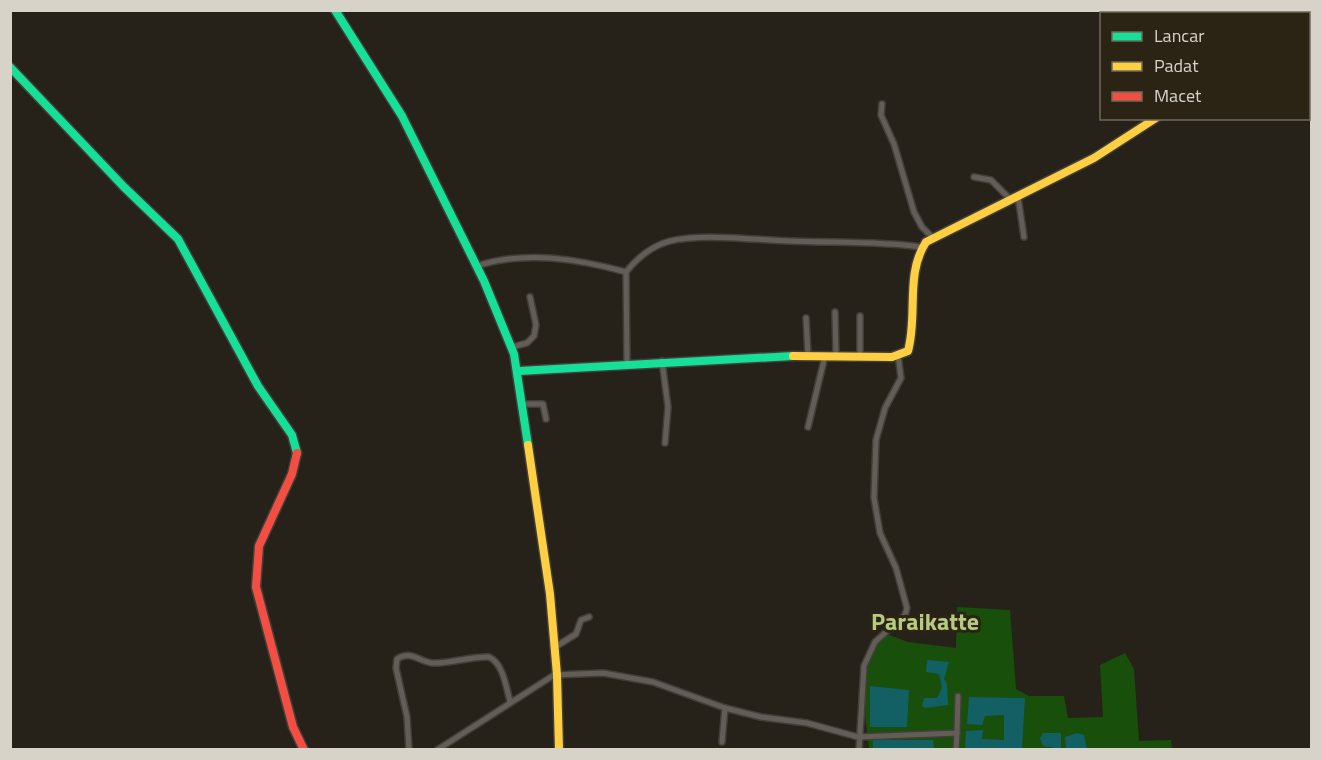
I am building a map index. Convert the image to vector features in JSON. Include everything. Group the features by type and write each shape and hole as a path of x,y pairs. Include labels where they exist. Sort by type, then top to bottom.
{"street":[{"path":"337,12 402,116 477,266 512,347 519,371 546,559 555,647 559,750"},
{"path":"10,67 124,187 178,239 258,386 292,435 297,454 295,464 259,546 256,587 293,727 304,750"},
{"path":"882,104 881,115 894,144 914,212 922,227 932,237"},
{"path":"519,371 662,361 808,355 898,356 908,351 911,346 917,260 921,247 932,237 1094,158 1153,120"},
{"path":"974,177 991,180 1015,198 1024,237"},
{"path":"627,363 626,272 647,250 671,241 688,238 865,242 921,247"},
{"path":"477,266 498,260 536,258 626,272"},
{"path":"512,347 527,343 534,336 536,325 530,297"},
{"path":"835,312 836,356"},
{"path":"860,316 860,357"},
{"path":"806,318 808,355"},
{"path":"808,428 825,356"},
{"path":"859,750 864,666 875,642 905,615 907,608 896,568 880,533 874,498 876,440 885,408 901,378 898,356"},
{"path":"662,361 668,407 665,443"},
{"path":"522,404 543,404 546,419"},
{"path":"555,647 572,637 581,620 589,617"},
{"path":"409,750 407,717 396,668 397,659 400,657 415,656 433,663 489,657 499,666 510,701"},
{"path":"437,750 510,701 556,675 603,673 653,682 725,708 760,717 807,723 858,737 957,733"},
{"path":"956,750 958,696"},
{"path":"722,742 725,708"}],"green space":[{"path":"957,607 1010,610 1016,689 1029,696 1064,696 1068,718 1103,717 1100,665 1125,653 1134,669 1139,741 1171,740 1172,749 869,749 865,715 867,656 881,632 908,642 956,648"}],"water":[{"path":"927,660 949,662 944,679 947,684 948,705 925,708 922,706 924,698 937,698 942,688 939,674 926,672"},
{"path":"870,686 909,690 907,727 870,727"},
{"path":"969,697 1025,698 1022,749 965,749 966,731 983,730 982,739 1004,740 1004,715 985,716 982,725 967,724"},
{"path":"1043,733 1061,733 1061,749 1043,746 1040,738"},
{"path":"1077,733 1084,735 1087,749 1066,749 1065,737"},
{"path":"873,740 933,740 934,749 873,749"}],"traffic: fast":[{"path":"335,10 402,116 484,281 514,354 528,445"},
{"path":"10,67 124,187 178,239 258,386 292,435 297,453"},
{"path":"519,371 793,356"}],"traffic: slow":[{"path":"793,356 892,357 908,351 916,267 926,242 1094,158 1153,120"},
{"path":"528,445 550,594 557,675 559,750"}],"traffic: jam":[{"path":"297,453 292,474 259,546 256,587 293,727 304,750"}],"district":[{"name":"Paraikatte","path":"925,621"}]}
